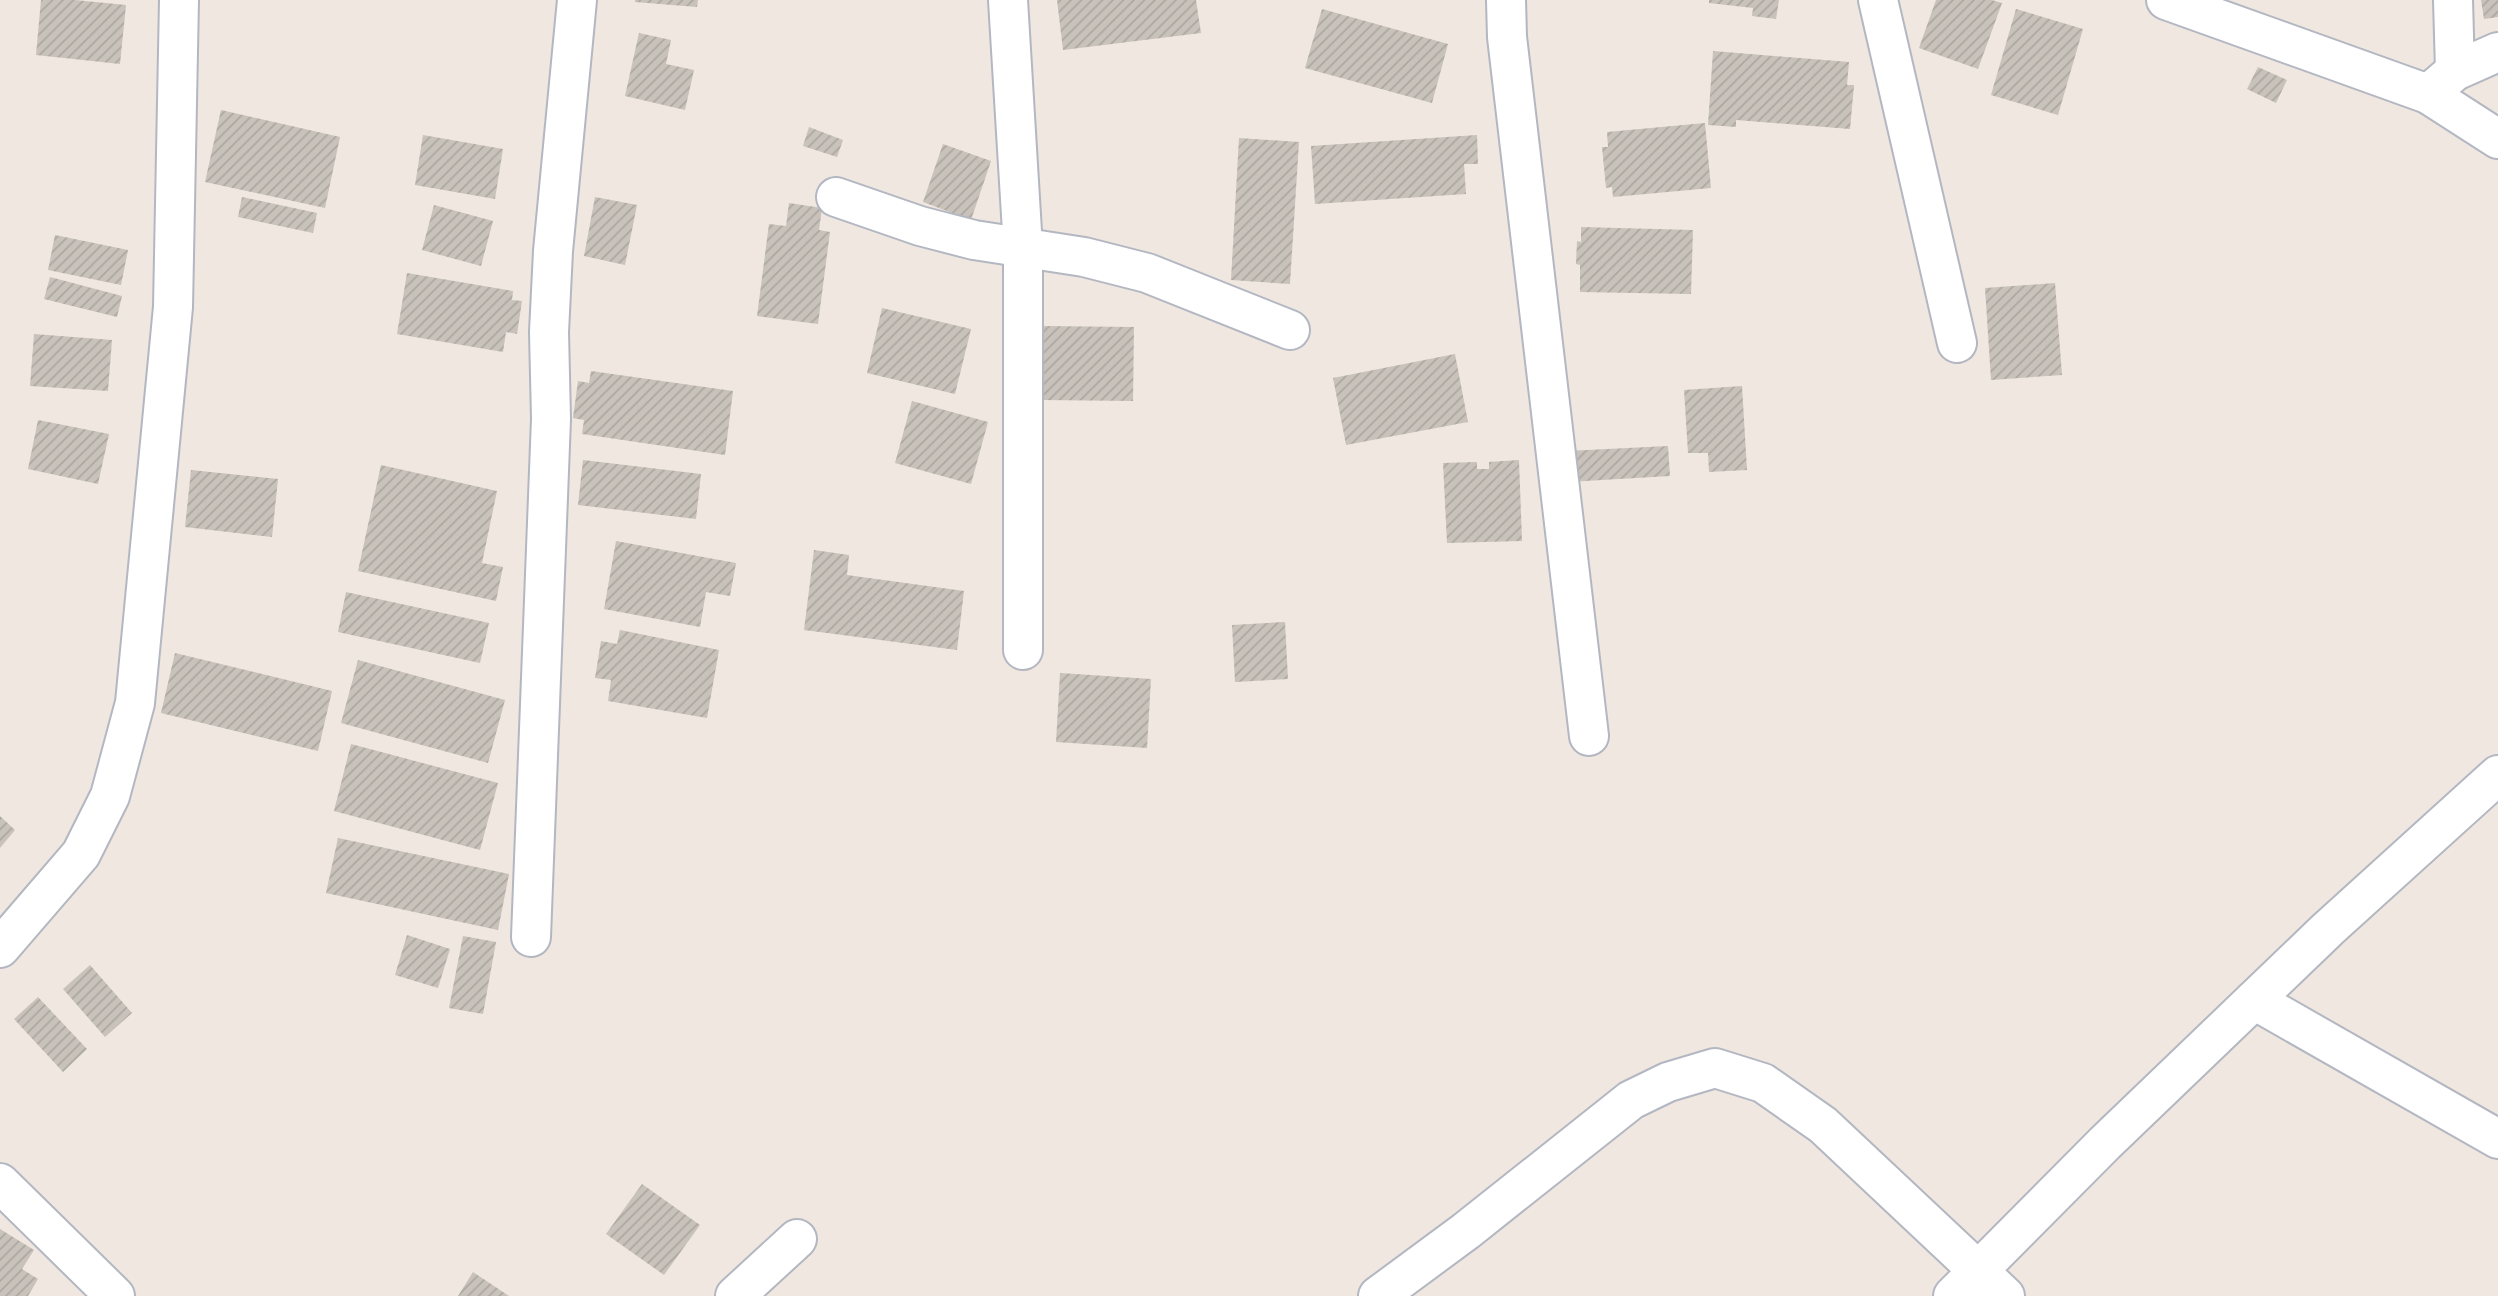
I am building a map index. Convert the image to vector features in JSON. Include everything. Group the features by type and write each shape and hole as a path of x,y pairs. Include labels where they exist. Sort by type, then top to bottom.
{"street":[{"path":"0,948 81,854 110,796 135,703 173,307 179,0"},
{"path":"531,937 551,419 552,264 577,0"},
{"path":"1008,0 1023,248 1023,650"},
{"path":"1506,0 1507,37 1589,736"},
{"path":"1878,0 1958,343"},
{"path":"2166,0 2441,82 2498,139"},
{"path":"2441,82 2452,0"},
{"path":"2441,82 2498,52"},
{"path":"836,197 920,226 974,240 1084,257 1147,273 1290,330"},
{"path":"1378,1296 1466,1231 1631,1100 1668,1082 1715,1068 1763,1083 1823,1125 1979,1288 2105,1143 2328,929 2498,775"},
{"path":"2254,1000 2498,1139"},
{"path":"0,1183 115,1296"},
{"path":"735,1296 797,1239"}],"building":[{"path":"41,0 126,5 120,64 36,55"},
{"path":"635,0 698,0 697,7"},
{"path":"1057,0 1196,0 1201,33 1063,50"},
{"path":"1709,0 1779,0 1776,19 1752,16 1753,8 1709,3"},
{"path":"1936,0 1992,0 2002,3 1978,69 1919,48"},
{"path":"2481,0 2498,0 2498,17 2484,19"},
{"path":"1322,9 1448,44 1432,103 1305,68"},
{"path":"2016,9 2083,29 2058,115 1991,95"},
{"path":"639,33 671,40 666,64 694,70 685,110 625,96"},
{"path":"1713,51 1849,62 1847,85 1854,85 1850,129 1736,120 1736,127 1708,125"},
{"path":"2258,67 2287,80 2276,103 2247,89"},
{"path":"221,110 340,137 325,208 205,182"},
{"path":"1705,123 1711,188 1613,197 1612,187 1606,188 1602,147 1608,147 1607,132"},
{"path":"809,127 843,140 837,157 803,146"},
{"path":"423,135 503,149 495,199 415,185"},
{"path":"1477,135 1478,164 1464,164 1466,194 1315,204 1311,146"},
{"path":"1239,138 1299,142 1290,284 1231,280"},
{"path":"943,144 991,161 971,220 923,202"},
{"path":"242,197 317,213 313,233 238,217"},
{"path":"595,197 637,205 625,265 584,256"},
{"path":"789,203 822,208 819,230 830,232 818,324 757,316 769,224 786,226"},
{"path":"434,205 493,221 481,266 422,250"},
{"path":"1581,227 1693,230 1691,294 1580,292 1580,265 1576,264"},
{"path":"55,235 128,250 121,285 48,270"},
{"path":"407,273 513,291 512,300 522,301 517,334 506,332 503,352 397,334"},
{"path":"50,277 122,296 117,317 44,299"},
{"path":"2055,283 2062,375 1991,380 1985,288"},
{"path":"882,308 971,329 955,394 867,373"},
{"path":"1042,326 1134,327 1133,401 1042,400"},
{"path":"34,334 112,340 108,391 30,386"},
{"path":"1455,354 1468,422 1346,445 1333,378"},
{"path":"591,371 733,391 725,455 582,434 584,420 573,418 578,381 589,383"},
{"path":"1742,386 1747,470 1709,472 1708,453 1688,453 1684,390"},
{"path":"912,401 988,422 971,484 895,463"},
{"path":"38,420 109,434 98,484 28,469"},
{"path":"1668,446 1670,476 1568,482 1567,451"},
{"path":"583,460 701,474 696,519 578,505"},
{"path":"1519,460 1522,541 1447,543 1443,463 1477,462 1477,469 1489,469 1489,462"},
{"path":"381,465 497,491 482,563 503,567 496,601 358,571"},
{"path":"191,470 278,479 272,537 185,527"},
{"path":"616,541 736,563 730,596 706,592 700,627 604,609"},
{"path":"814,550 849,555 847,575 964,591 957,650 804,630"},
{"path":"346,592 489,623 480,663 338,632"},
{"path":"1285,622 1288,679 1235,682 1232,625"},
{"path":"620,630 719,650 707,718 608,701 611,680 595,678 601,641 617,644"},
{"path":"175,653 332,691 318,751 161,713"},
{"path":"358,660 505,700 488,763 341,723"},
{"path":"1060,673 1151,679 1147,748 1056,742"},
{"path":"351,744 498,783 480,850 334,811"},
{"path":"0,816 15,830 0,848"},
{"path":"338,838 509,874 498,930 326,893"},
{"path":"407,935 450,949 438,988 395,975"},
{"path":"463,936 496,942 483,1014 449,1008"},
{"path":"90,965 132,1013 105,1037 63,989"},
{"path":"38,997 87,1049 63,1072 14,1019"},
{"path":"642,1184 700,1225 664,1275 606,1234"},
{"path":"0,1229 34,1250 22,1269 38,1279 28,1296 0,1296"},
{"path":"473,1272 509,1296 458,1296"}]}
